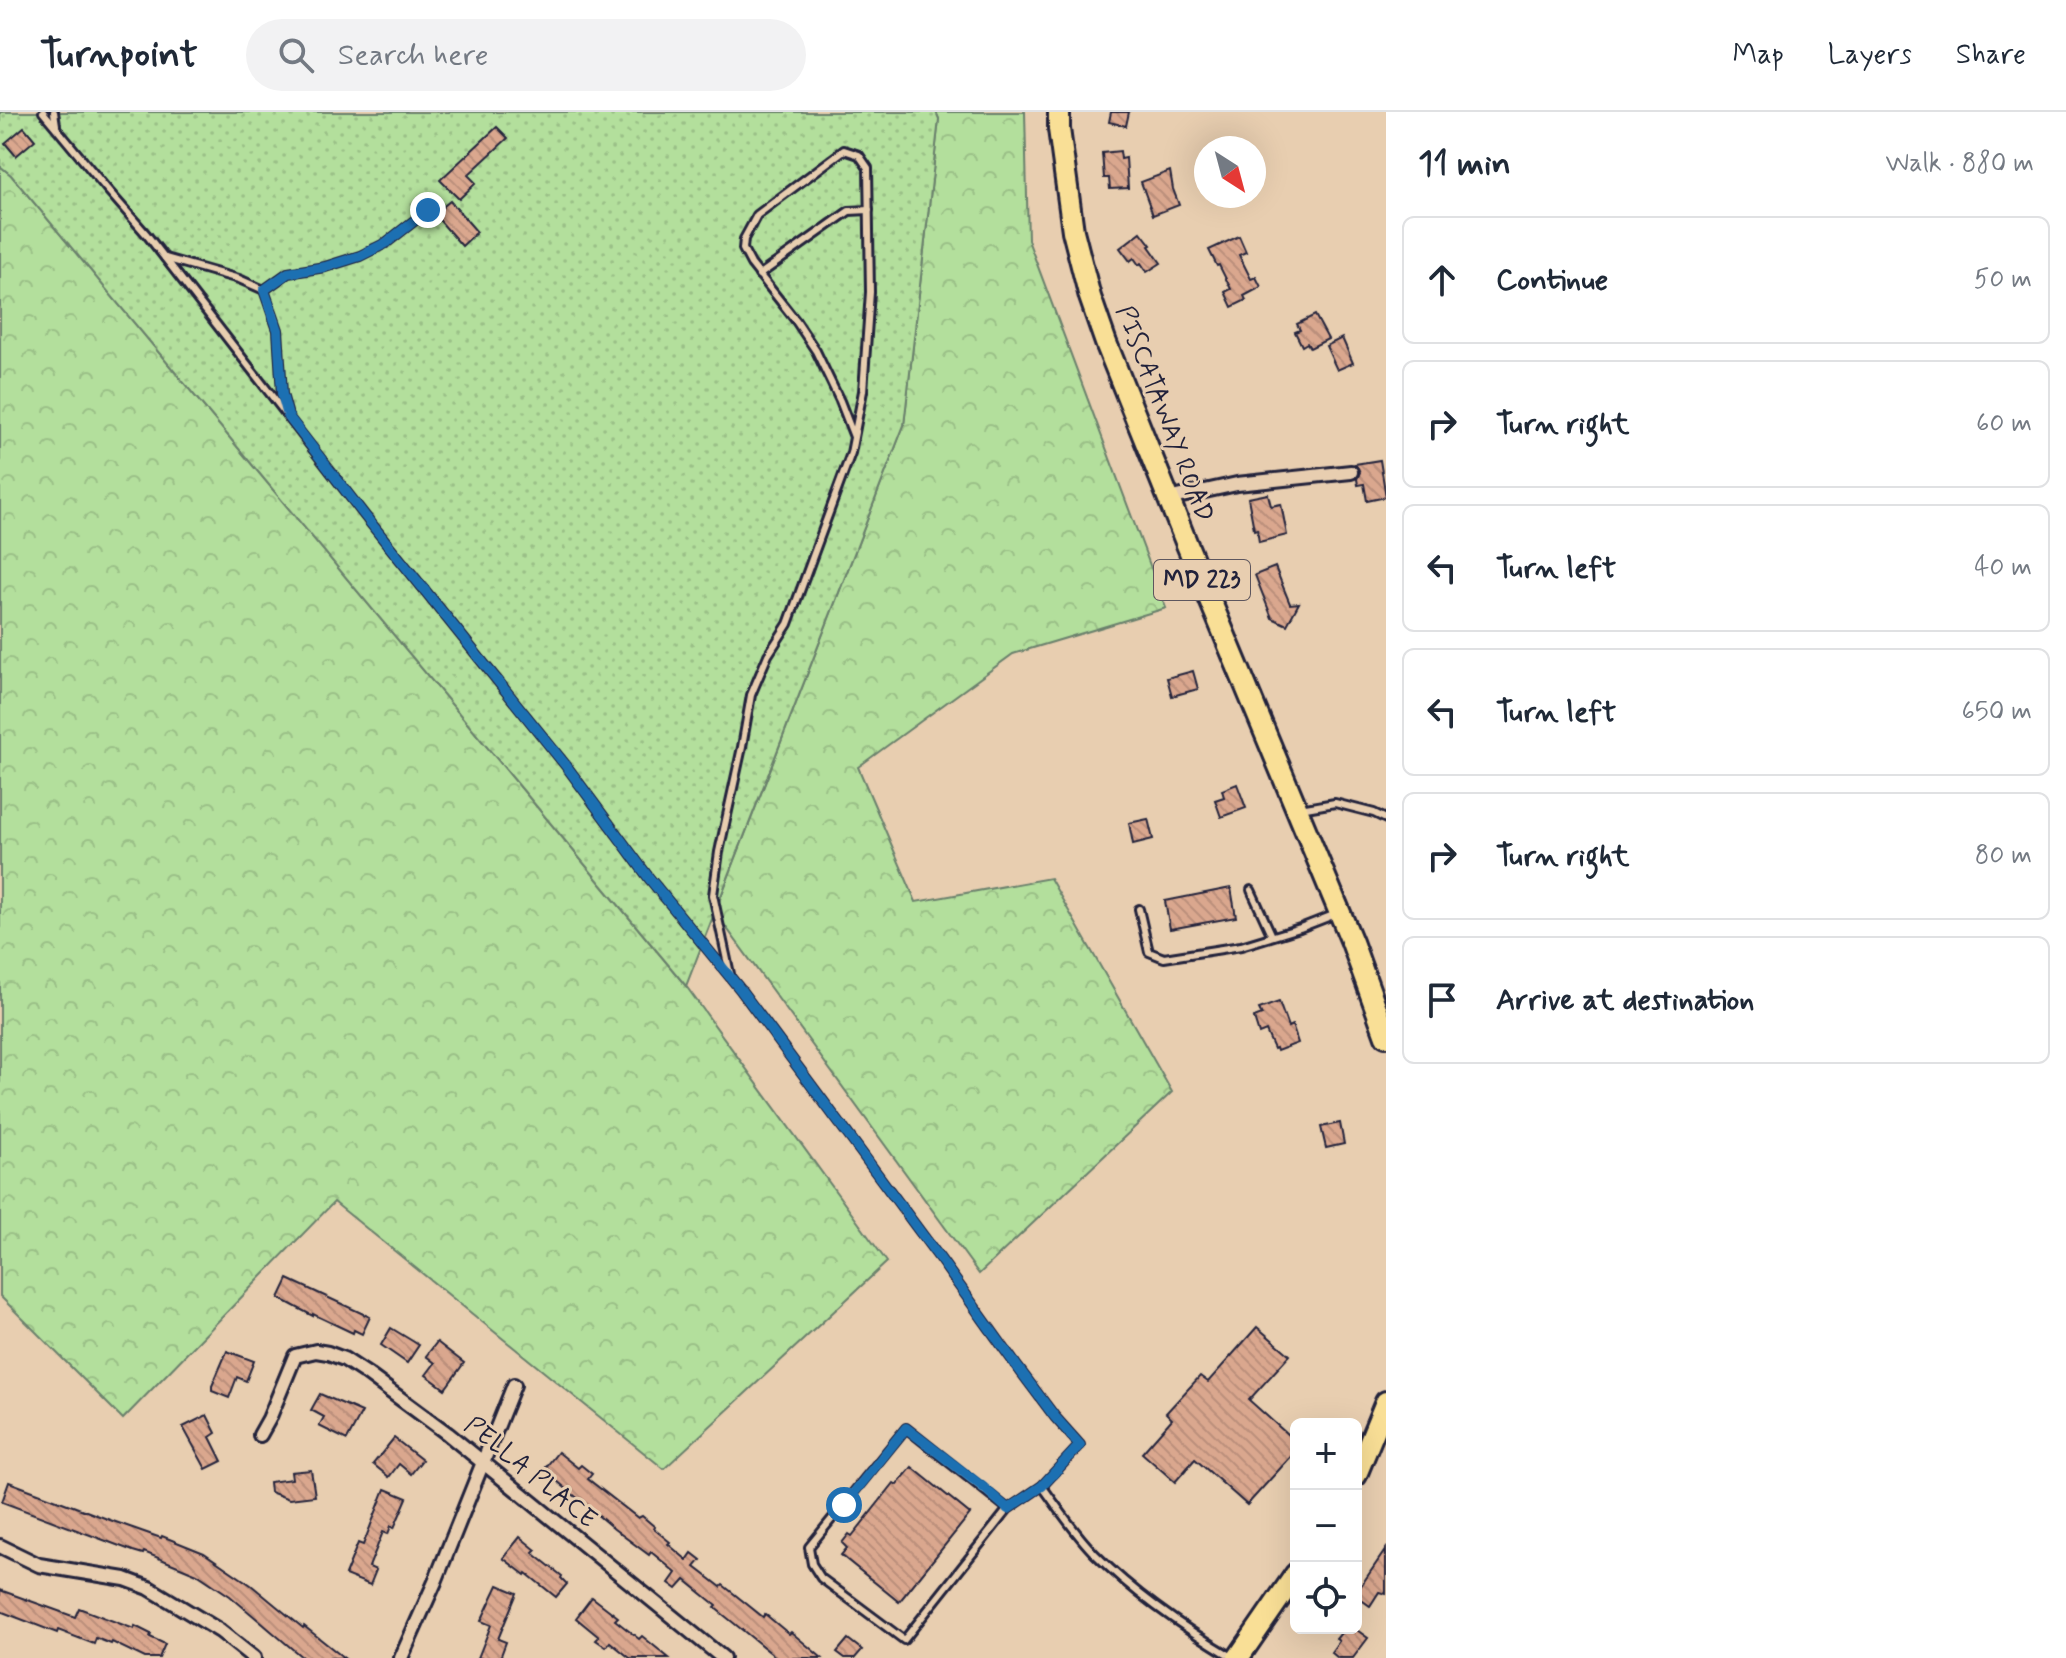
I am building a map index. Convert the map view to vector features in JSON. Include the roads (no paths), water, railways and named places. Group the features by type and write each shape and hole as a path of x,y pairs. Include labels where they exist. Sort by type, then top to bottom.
{"main road":[{"name":"PISCATAWAY ROAD","path":"1059,112 1073,231 1106,343 1339,912 1386,1036"},
{"path":"1362,1460 1386,1402"},
{"path":"1236,1658 1290,1582"}],"street":[{"path":"1168,499 1225,486 1351,472"},
{"name":"PELLA PLACE","path":"260,1435 295,1356 322,1351 344,1359 483,1463 723,1658"},
{"path":"401,1658 514,1385"},
{"path":"0,1546 39,1565 125,1579 149,1588 220,1631 254,1658"}],"lane":[{"path":"43,112 165,258 365,516 567,767 649,878 731,977 1024,1376 1080,1445 1042,1486 1008,1509 904,1640 821,1578 812,1564 809,1547 906,1428 1008,1509"},
{"path":"54,112 56,128"},
{"path":"731,977 713,895 751,695 768,655 788,624 851,453 863,391 870,292 868,168 859,155 844,150 757,215 744,239 743,249 816,351 854,437"},
{"path":"264,290 288,273 325,267 360,256 386,243 428,210"},
{"path":"759,275 849,211 869,210"},
{"path":"165,258 239,279 264,290 278,330 282,394 288,416"},
{"path":"1296,809 1335,803 1386,819"},
{"path":"1251,890 1272,936"},
{"path":"1139,909 1149,952 1164,958 1241,946 1339,912"},
{"path":"1042,1486 1096,1555 1173,1618 1236,1658"}]}
